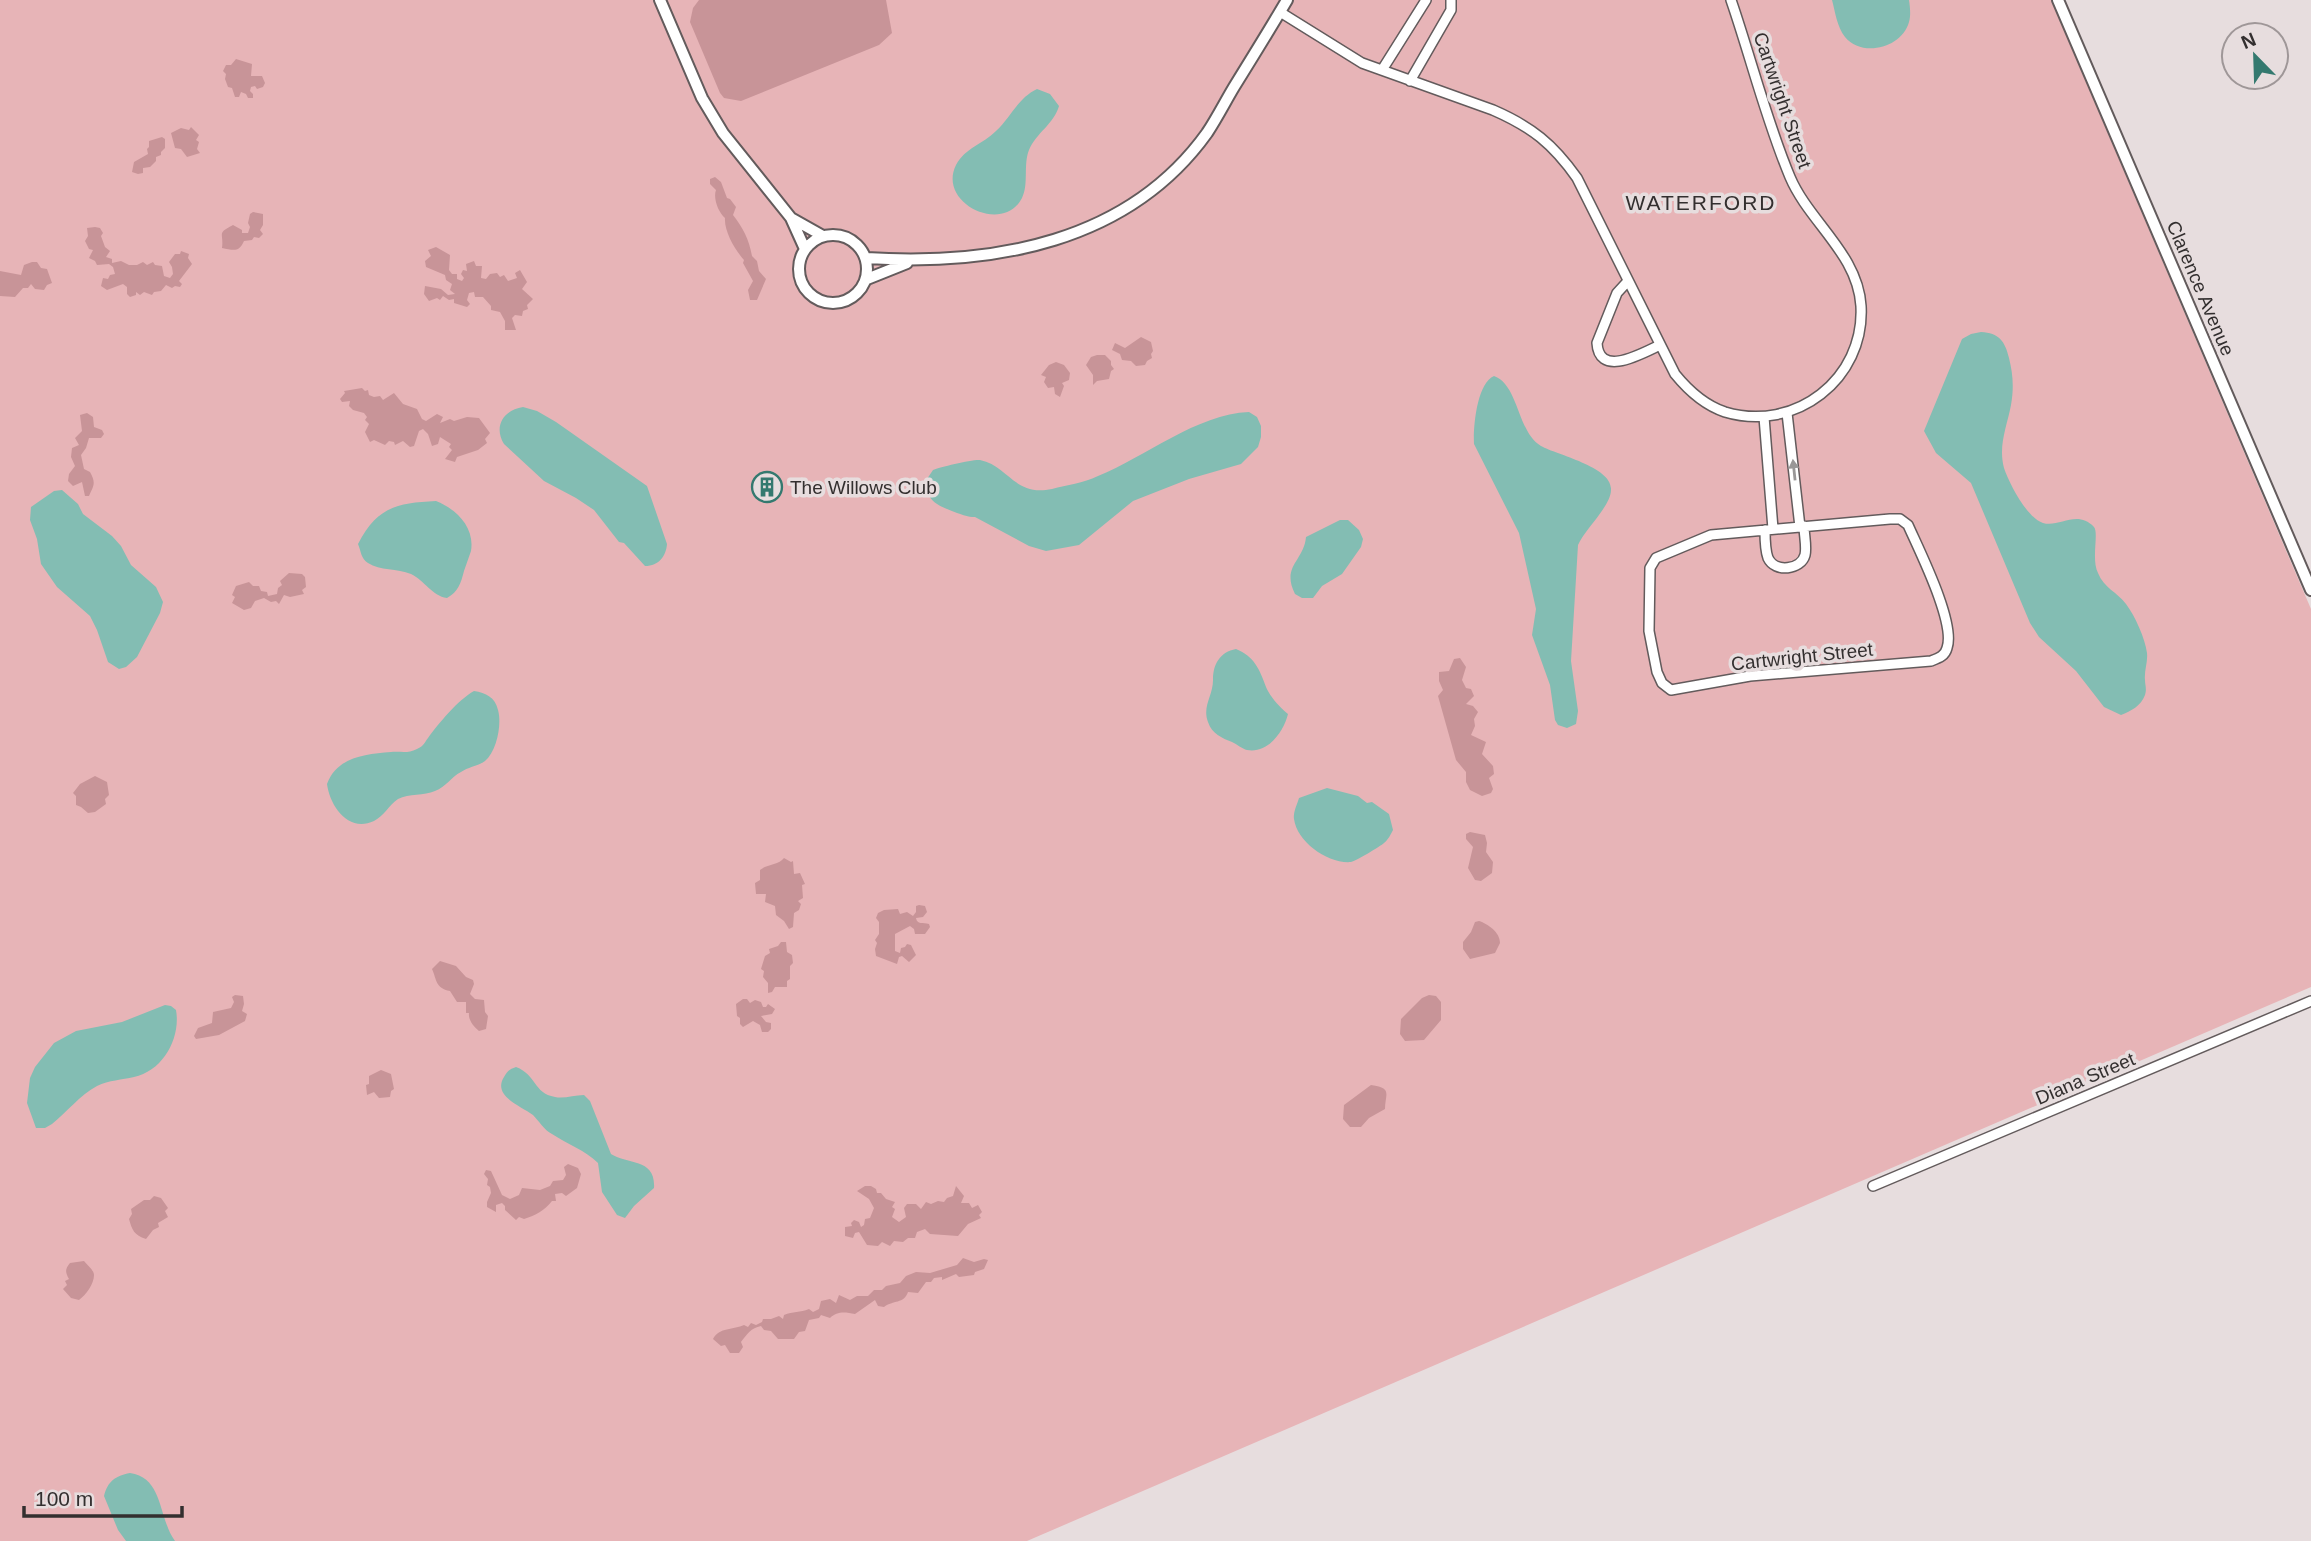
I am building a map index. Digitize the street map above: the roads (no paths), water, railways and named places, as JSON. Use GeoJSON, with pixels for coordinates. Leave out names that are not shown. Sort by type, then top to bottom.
{"type":"FeatureCollection","features":[{"type":"Feature","properties":{"kind":"street"},"geometry":{"type":"LineString","coordinates":[[660,0],[712,116],[748,166],[791,218],[805,249]]}},
{"type":"Feature","properties":{"kind":"street"},"geometry":{"type":"LineString","coordinates":[[866,258],[916,261],[1020,250],[1086,230],[1123,211],[1157,186],[1207,133],[1287,0]]}},
{"type":"Feature","properties":{"kind":"street"},"geometry":{"type":"LineString","coordinates":[[1382,70],[1426,0]]}},
{"type":"Feature","properties":{"kind":"street"},"geometry":{"type":"LineString","coordinates":[[1410,81],[1451,10],[1451,0]]}},
{"type":"Feature","properties":{"kind":"street","name":"Cartwright Street"},"geometry":{"type":"LineString","coordinates":[[1280,12],[1362,63],[1493,110],[1546,140],[1577,178],[1675,374],[1704,402],[1725,412],[1764,416],[1787,413],[1805,405],[1829,386],[1849,362],[1858,342],[1861,304],[1851,268],[1791,178],[1731,0]]}},
{"type":"Feature","properties":{"kind":"street","name":"Clarence Avenue"},"geometry":{"type":"LineString","coordinates":[[2058,0],[2311,590]]}},
{"type":"Feature","properties":{"kind":"street"},"geometry":{"type":"LineString","coordinates":[[791,218],[823,236]]}},
{"type":"Feature","properties":{"kind":"street"},"geometry":{"type":"LineString","coordinates":[[867,279],[866,258],[862,250],[849,238],[832,234],[813,241],[805,249],[799,268],[800,278],[810,294],[828,303],[847,300],[856,295],[867,279],[885,270],[916,261]]}},
{"type":"Feature","properties":{"kind":"street"},"geometry":{"type":"LineString","coordinates":[[1628,281],[1617,293],[1597,343],[1597,351],[1601,358],[1616,362],[1660,345]]}},
{"type":"Feature","properties":{"kind":"street"},"geometry":{"type":"LineString","coordinates":[[1764,416],[1768,559],[1774,566],[1783,569],[1800,563],[1805,556],[1787,413]]}},
{"type":"Feature","properties":{"kind":"street","name":"Cartwright Street"},"geometry":{"type":"LineString","coordinates":[[1890,519],[1900,519],[1908,525],[1940,598],[1949,642],[1942,656],[1931,661],[1750,677],[1671,690],[1662,683],[1657,672],[1649,631],[1652,563],[1656,558],[1711,535],[1802,526],[1890,519]]}},
{"type":"Feature","properties":{"kind":"street","name":"Diana Street"},"geometry":{"type":"LineString","coordinates":[[1874,1186],[2311,1001]]}},
{"type":"Feature","properties":{"kind":"place","name":"The Willows Club"},"geometry":{"type":"Point","coordinates":[767,487]}},
{"type":"Feature","properties":{"kind":"district","name":"WATERFORD"},"geometry":{"type":"Point","coordinates":[1701,203]}}]}
